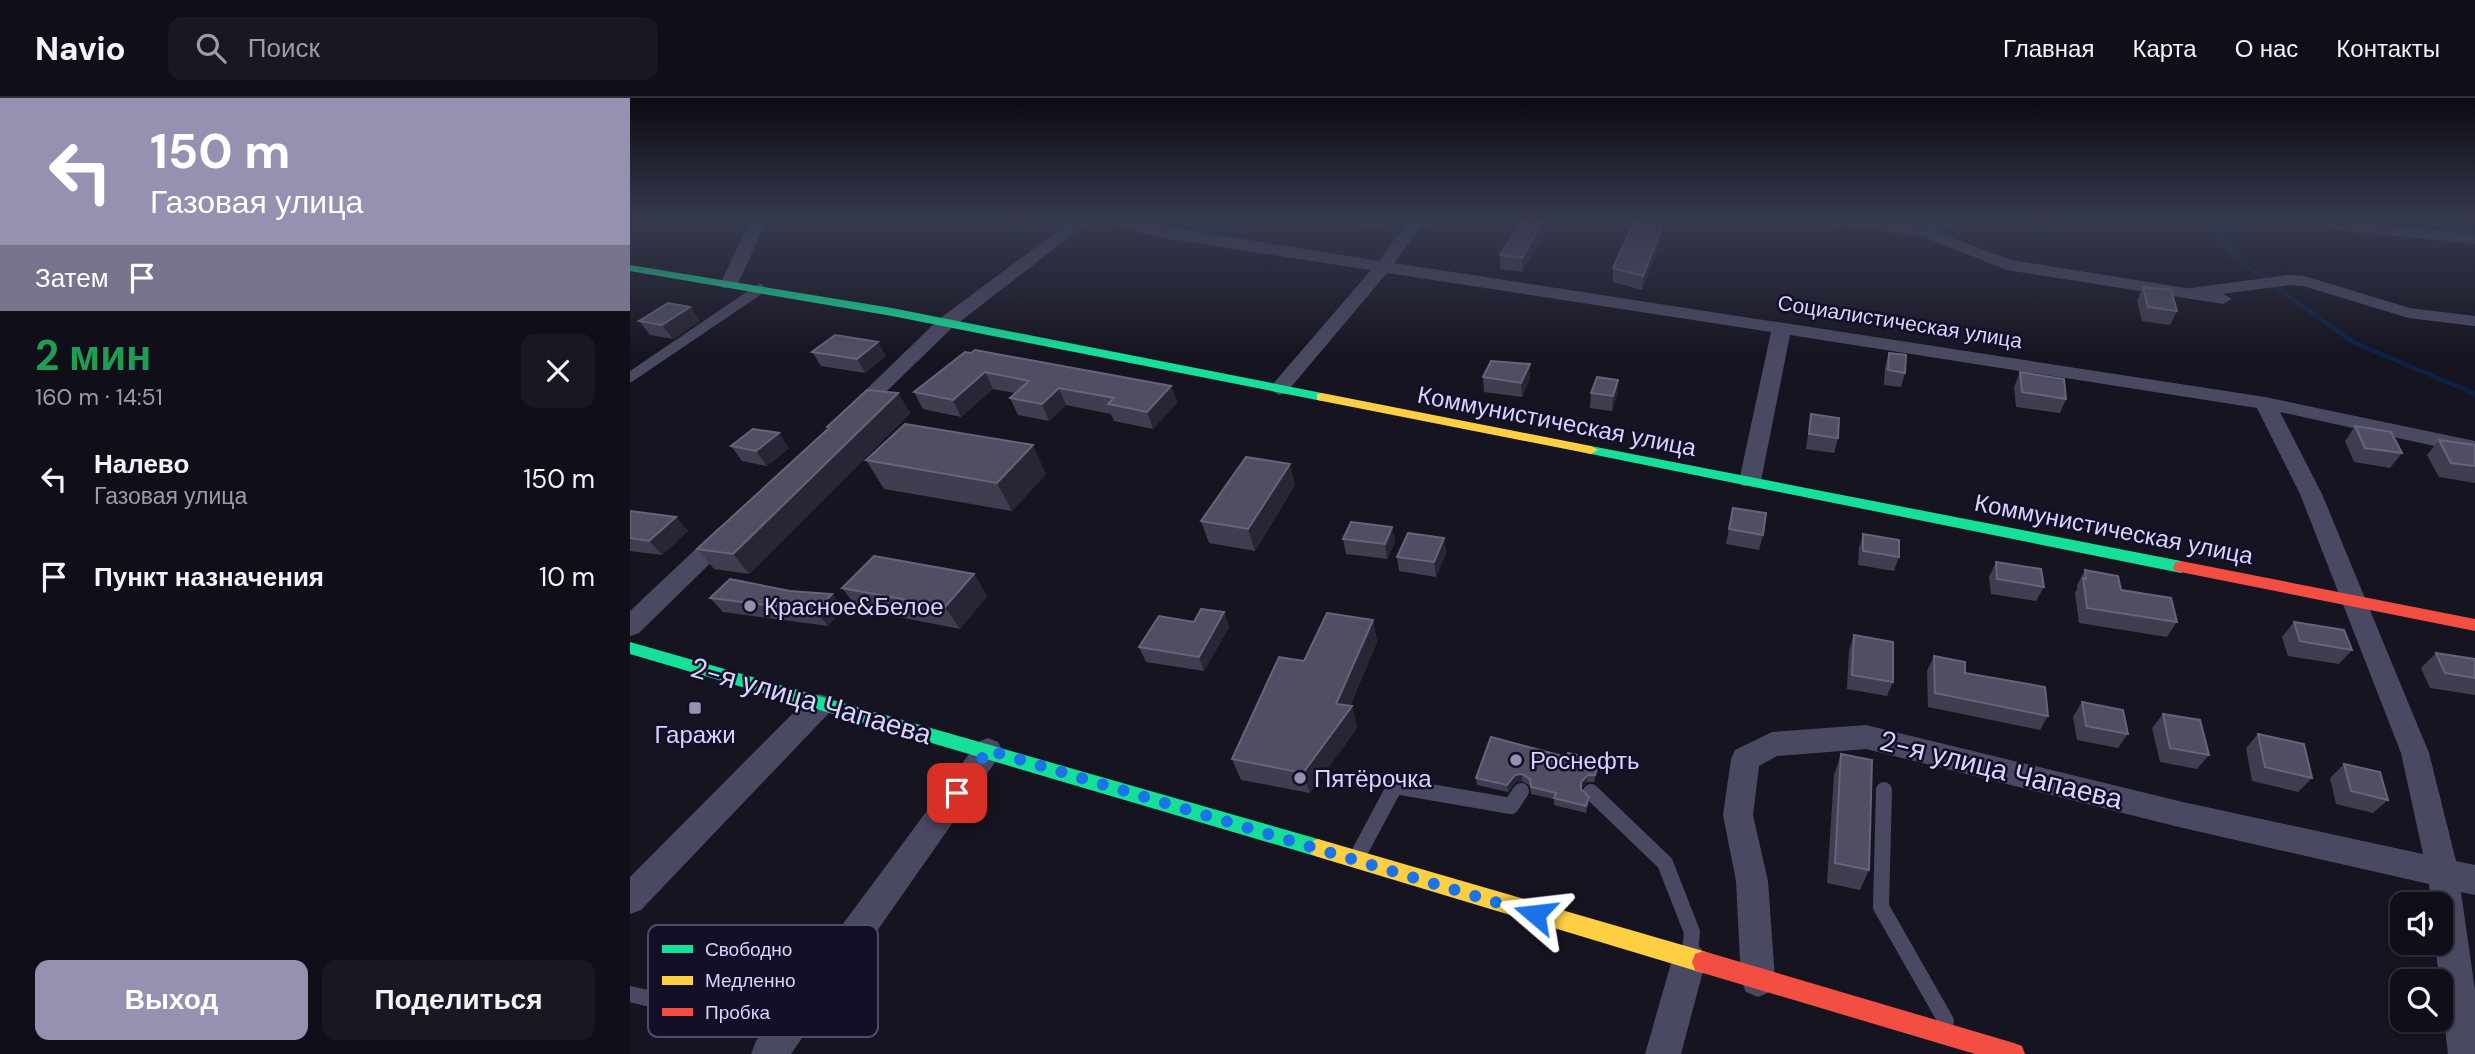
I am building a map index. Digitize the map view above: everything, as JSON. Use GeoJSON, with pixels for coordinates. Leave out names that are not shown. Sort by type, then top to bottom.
{"type":"FeatureCollection","features":[{"type":"Feature","properties":{"kind":"street"},"geometry":{"type":"LineString","coordinates":[[729,284],[737,266]]}},
{"type":"Feature","properties":{"kind":"street"},"geometry":{"type":"LineString","coordinates":[[837,427],[946,323],[1023,266]]}},
{"type":"Feature","properties":{"kind":"street","name":"Социалистическая улица"},"geometry":{"type":"LineString","coordinates":[[1374,266],[2265,403],[2475,448]]}},
{"type":"Feature","properties":{"kind":"street"},"geometry":{"type":"LineString","coordinates":[[2011,266],[2223,299]]}},
{"type":"Feature","properties":{"kind":"street"},"geometry":{"type":"LineString","coordinates":[[1279,389],[1383,267]]}},
{"type":"Feature","properties":{"kind":"street","name":"Коммунистическая улица"},"geometry":{"type":"LineString","coordinates":[[630,268],[946,323],[2356,599],[2475,625]]}},
{"type":"Feature","properties":{"kind":"street"},"geometry":{"type":"LineString","coordinates":[[1749,481],[1782,327]]}},
{"type":"Feature","properties":{"kind":"street"},"geometry":{"type":"LineString","coordinates":[[2265,403],[2311,494],[2356,599],[2415,753],[2443,872],[2466,1054]]}},
{"type":"Feature","properties":{"kind":"street"},"geometry":{"type":"LineString","coordinates":[[630,625],[738,522]]}},
{"type":"Feature","properties":{"kind":"street","name":"2-я улица Чапаева"},"geometry":{"type":"LineString","coordinates":[[630,648],[818,705],[988,750],[1689,960],[2014,1054]]}},
{"type":"Feature","properties":{"kind":"street"},"geometry":{"type":"LineString","coordinates":[[630,899],[818,705]]}},
{"type":"Feature","properties":{"kind":"street","name":"2-я улица Чапаева"},"geometry":{"type":"LineString","coordinates":[[1758,980],[1752,881],[1738,816],[1745,759],[1772,744],[1866,737],[2183,815],[2475,880]]}},
{"type":"Feature","properties":{"kind":"street"},"geometry":{"type":"LineString","coordinates":[[862,925],[988,750]]}},
{"type":"Feature","properties":{"kind":"street"},"geometry":{"type":"LineString","coordinates":[[1663,1054],[1689,960]]}},
{"type":"Feature","properties":{"kind":"lane"},"geometry":{"type":"LineString","coordinates":[[2192,293],[2281,281],[2304,281],[2409,313],[2475,321]]}},
{"type":"Feature","properties":{"kind":"lane"},"geometry":{"type":"LineString","coordinates":[[630,377],[760,289]]}},
{"type":"Feature","properties":{"kind":"lane"},"geometry":{"type":"LineString","coordinates":[[1355,860],[1395,786],[1511,806],[1521,791]]}},
{"type":"Feature","properties":{"kind":"lane"},"geometry":{"type":"LineString","coordinates":[[1884,790],[1881,907],[1955,1037]]}},
{"type":"Feature","properties":{"kind":"lane"},"geometry":{"type":"LineString","coordinates":[[1591,792],[1665,863],[1692,932],[1689,960]]}},
{"type":"Feature","properties":{"kind":"lane"},"geometry":{"type":"LineString","coordinates":[[630,994],[648,1000]]}},
{"type":"Feature","properties":{"kind":"lane"},"geometry":{"type":"LineString","coordinates":[[759,1037],[777,1043]]}},
{"type":"Feature","properties":{"kind":"building"},"geometry":{"type":"Polygon","coordinates":[[[1614,266],[1647,266],[1643,276],[1613,268],[1614,266]]]}},
{"type":"Feature","properties":{"kind":"building"},"geometry":{"type":"Polygon","coordinates":[[[2143,287],[2171,290],[2177,311],[2148,307],[2143,287]]]}},
{"type":"Feature","properties":{"kind":"building"},"geometry":{"type":"Polygon","coordinates":[[[668,303],[690,307],[662,325],[639,321],[668,303]]]}},
{"type":"Feature","properties":{"kind":"building"},"geometry":{"type":"Polygon","coordinates":[[[835,335],[878,342],[857,359],[812,352],[835,335]]]}},
{"type":"Feature","properties":{"kind":"building"},"geometry":{"type":"Polygon","coordinates":[[[975,350],[1171,386],[1147,412],[1108,404],[1114,398],[1059,388],[1042,404],[1010,398],[1029,381],[985,372],[953,400],[914,392],[965,352],[971,353],[975,350]]]}},
{"type":"Feature","properties":{"kind":"building"},"geometry":{"type":"Polygon","coordinates":[[[1889,353],[1906,355],[1905,373],[1888,370],[1889,353]]]}},
{"type":"Feature","properties":{"kind":"building"},"geometry":{"type":"Polygon","coordinates":[[[1491,361],[1530,364],[1521,383],[1483,377],[1491,361]]]}},
{"type":"Feature","properties":{"kind":"building"},"geometry":{"type":"Polygon","coordinates":[[[2020,372],[2064,379],[2066,399],[2022,392],[2020,372]]]}},
{"type":"Feature","properties":{"kind":"building"},"geometry":{"type":"Polygon","coordinates":[[[1597,377],[1618,380],[1613,396],[1591,393],[1597,377]]]}},
{"type":"Feature","properties":{"kind":"building"},"geometry":{"type":"Polygon","coordinates":[[[867,390],[898,393],[733,554],[697,549],[829,428],[827,427],[867,390]]]}},
{"type":"Feature","properties":{"kind":"building"},"geometry":{"type":"Polygon","coordinates":[[[1811,414],[1839,418],[1838,438],[1809,434],[1811,414]]]}},
{"type":"Feature","properties":{"kind":"building"},"geometry":{"type":"Polygon","coordinates":[[[905,424],[1033,445],[997,483],[866,460],[905,424]]]}},
{"type":"Feature","properties":{"kind":"building"},"geometry":{"type":"Polygon","coordinates":[[[2355,426],[2391,432],[2402,453],[2365,448],[2355,426]]]}},
{"type":"Feature","properties":{"kind":"building"},"geometry":{"type":"Polygon","coordinates":[[[753,429],[779,433],[756,451],[731,446],[753,429]]]}},
{"type":"Feature","properties":{"kind":"building"},"geometry":{"type":"Polygon","coordinates":[[[2439,440],[2475,445],[2475,466],[2451,463],[2439,440]]]}},
{"type":"Feature","properties":{"kind":"building"},"geometry":{"type":"Polygon","coordinates":[[[1246,457],[1290,464],[1248,529],[1201,521],[1246,457]]]}},
{"type":"Feature","properties":{"kind":"building"},"geometry":{"type":"Polygon","coordinates":[[[1733,508],[1766,513],[1763,535],[1729,529],[1733,508]]]}},
{"type":"Feature","properties":{"kind":"building"},"geometry":{"type":"Polygon","coordinates":[[[630,511],[676,517],[649,541],[630,538],[630,511]]]}},
{"type":"Feature","properties":{"kind":"building"},"geometry":{"type":"Polygon","coordinates":[[[1351,522],[1392,527],[1385,544],[1343,539],[1351,522]]]}},
{"type":"Feature","properties":{"kind":"building"},"geometry":{"type":"Polygon","coordinates":[[[1408,533],[1444,538],[1434,562],[1397,557],[1408,533]]]}},
{"type":"Feature","properties":{"kind":"building"},"geometry":{"type":"Polygon","coordinates":[[[1863,534],[1899,540],[1899,557],[1863,551],[1863,534]]]}},
{"type":"Feature","properties":{"kind":"building"},"geometry":{"type":"Polygon","coordinates":[[[874,556],[974,574],[945,607],[842,588],[874,556]]]}},
{"type":"Feature","properties":{"kind":"building"},"geometry":{"type":"Polygon","coordinates":[[[1996,562],[2041,569],[2044,587],[1997,579],[1996,562]]]}},
{"type":"Feature","properties":{"kind":"building"},"geometry":{"type":"Polygon","coordinates":[[[2085,570],[2118,576],[2121,590],[2171,598],[2177,622],[2087,608],[2083,578],[2086,579],[2085,570]]]}},
{"type":"Feature","properties":{"kind":"building"},"geometry":{"type":"Polygon","coordinates":[[[730,579],[790,591],[832,594],[816,611],[710,598],[730,579]]]}},
{"type":"Feature","properties":{"kind":"building"},"geometry":{"type":"Polygon","coordinates":[[[1201,609],[1224,612],[1199,657],[1139,647],[1159,616],[1194,622],[1201,609]]]}},
{"type":"Feature","properties":{"kind":"building"},"geometry":{"type":"Polygon","coordinates":[[[1327,613],[1373,620],[1336,704],[1352,706],[1303,773],[1232,759],[1279,657],[1304,661],[1327,613]]]}},
{"type":"Feature","properties":{"kind":"building"},"geometry":{"type":"Polygon","coordinates":[[[2294,622],[2344,630],[2352,650],[2300,641],[2294,622]]]}},
{"type":"Feature","properties":{"kind":"building"},"geometry":{"type":"Polygon","coordinates":[[[1854,635],[1893,642],[1893,682],[1852,675],[1854,635]]]}},
{"type":"Feature","properties":{"kind":"building"},"geometry":{"type":"Polygon","coordinates":[[[2436,653],[2475,659],[2475,678],[2445,673],[2436,653]]]}},
{"type":"Feature","properties":{"kind":"building"},"geometry":{"type":"Polygon","coordinates":[[[1934,656],[1965,662],[1965,673],[2045,687],[2048,716],[1935,693],[1934,656]]]}},
{"type":"Feature","properties":{"kind":"building"},"geometry":{"type":"Polygon","coordinates":[[[2082,702],[2123,710],[2128,734],[2086,726],[2082,702]]]}},
{"type":"Feature","properties":{"kind":"building"},"geometry":{"type":"Polygon","coordinates":[[[2163,714],[2200,720],[2209,755],[2170,748],[2163,714]]]}},
{"type":"Feature","properties":{"kind":"building"},"geometry":{"type":"Polygon","coordinates":[[[2258,734],[2304,744],[2312,778],[2265,767],[2258,734]]]}},
{"type":"Feature","properties":{"kind":"building"},"geometry":{"type":"Polygon","coordinates":[[[1491,737],[1566,757],[1568,753],[1599,760],[1595,775],[1588,775],[1581,782],[1581,789],[1589,797],[1586,806],[1554,798],[1556,793],[1531,787],[1530,779],[1522,774],[1515,775],[1507,785],[1476,778],[1491,737]]]}},
{"type":"Feature","properties":{"kind":"building"},"geometry":{"type":"Polygon","coordinates":[[[1841,754],[1872,760],[1869,870],[1835,863],[1841,754]]]}},
{"type":"Feature","properties":{"kind":"building"},"geometry":{"type":"Polygon","coordinates":[[[2344,764],[2380,772],[2388,800],[2351,791],[2344,764]]]}},
{"type":"Feature","properties":{"kind":"waterway"},"geometry":{"type":"LineString","coordinates":[[2246,266],[2353,342],[2475,394]]}},
{"type":"Feature","properties":{"kind":"traffic: fast"},"geometry":{"type":"LineString","coordinates":[[630,268],[892,312],[1322,397]]}},
{"type":"Feature","properties":{"kind":"traffic: fast"},"geometry":{"type":"LineString","coordinates":[[1591,450],[2181,567]]}},
{"type":"Feature","properties":{"kind":"traffic: fast"},"geometry":{"type":"LineString","coordinates":[[630,648],[1318,848]]}},
{"type":"Feature","properties":{"kind":"traffic: slow"},"geometry":{"type":"LineString","coordinates":[[1322,397],[1591,450]]}},
{"type":"Feature","properties":{"kind":"traffic: slow"},"geometry":{"type":"LineString","coordinates":[[1318,848],[1703,962]]}},
{"type":"Feature","properties":{"kind":"traffic: jam"},"geometry":{"type":"LineString","coordinates":[[2181,567],[2475,625]]}},
{"type":"Feature","properties":{"kind":"traffic: jam"},"geometry":{"type":"LineString","coordinates":[[1703,962],[2014,1054]]}},
{"type":"Feature","properties":{"kind":"place","name":"Красное&Белое"},"geometry":{"type":"Point","coordinates":[750,606]}},
{"type":"Feature","properties":{"kind":"place","name":"Гаражи"},"geometry":{"type":"Point","coordinates":[695,708]}},
{"type":"Feature","properties":{"kind":"place","name":"Роснефть"},"geometry":{"type":"Point","coordinates":[1516,760]}},
{"type":"Feature","properties":{"kind":"place","name":"Пятёрочка"},"geometry":{"type":"Point","coordinates":[1300,778]}},
{"type":"Feature","properties":{"kind":"route"},"geometry":{"type":"LineString","coordinates":[[957,793],[988,750],[1535,914]]}}]}
